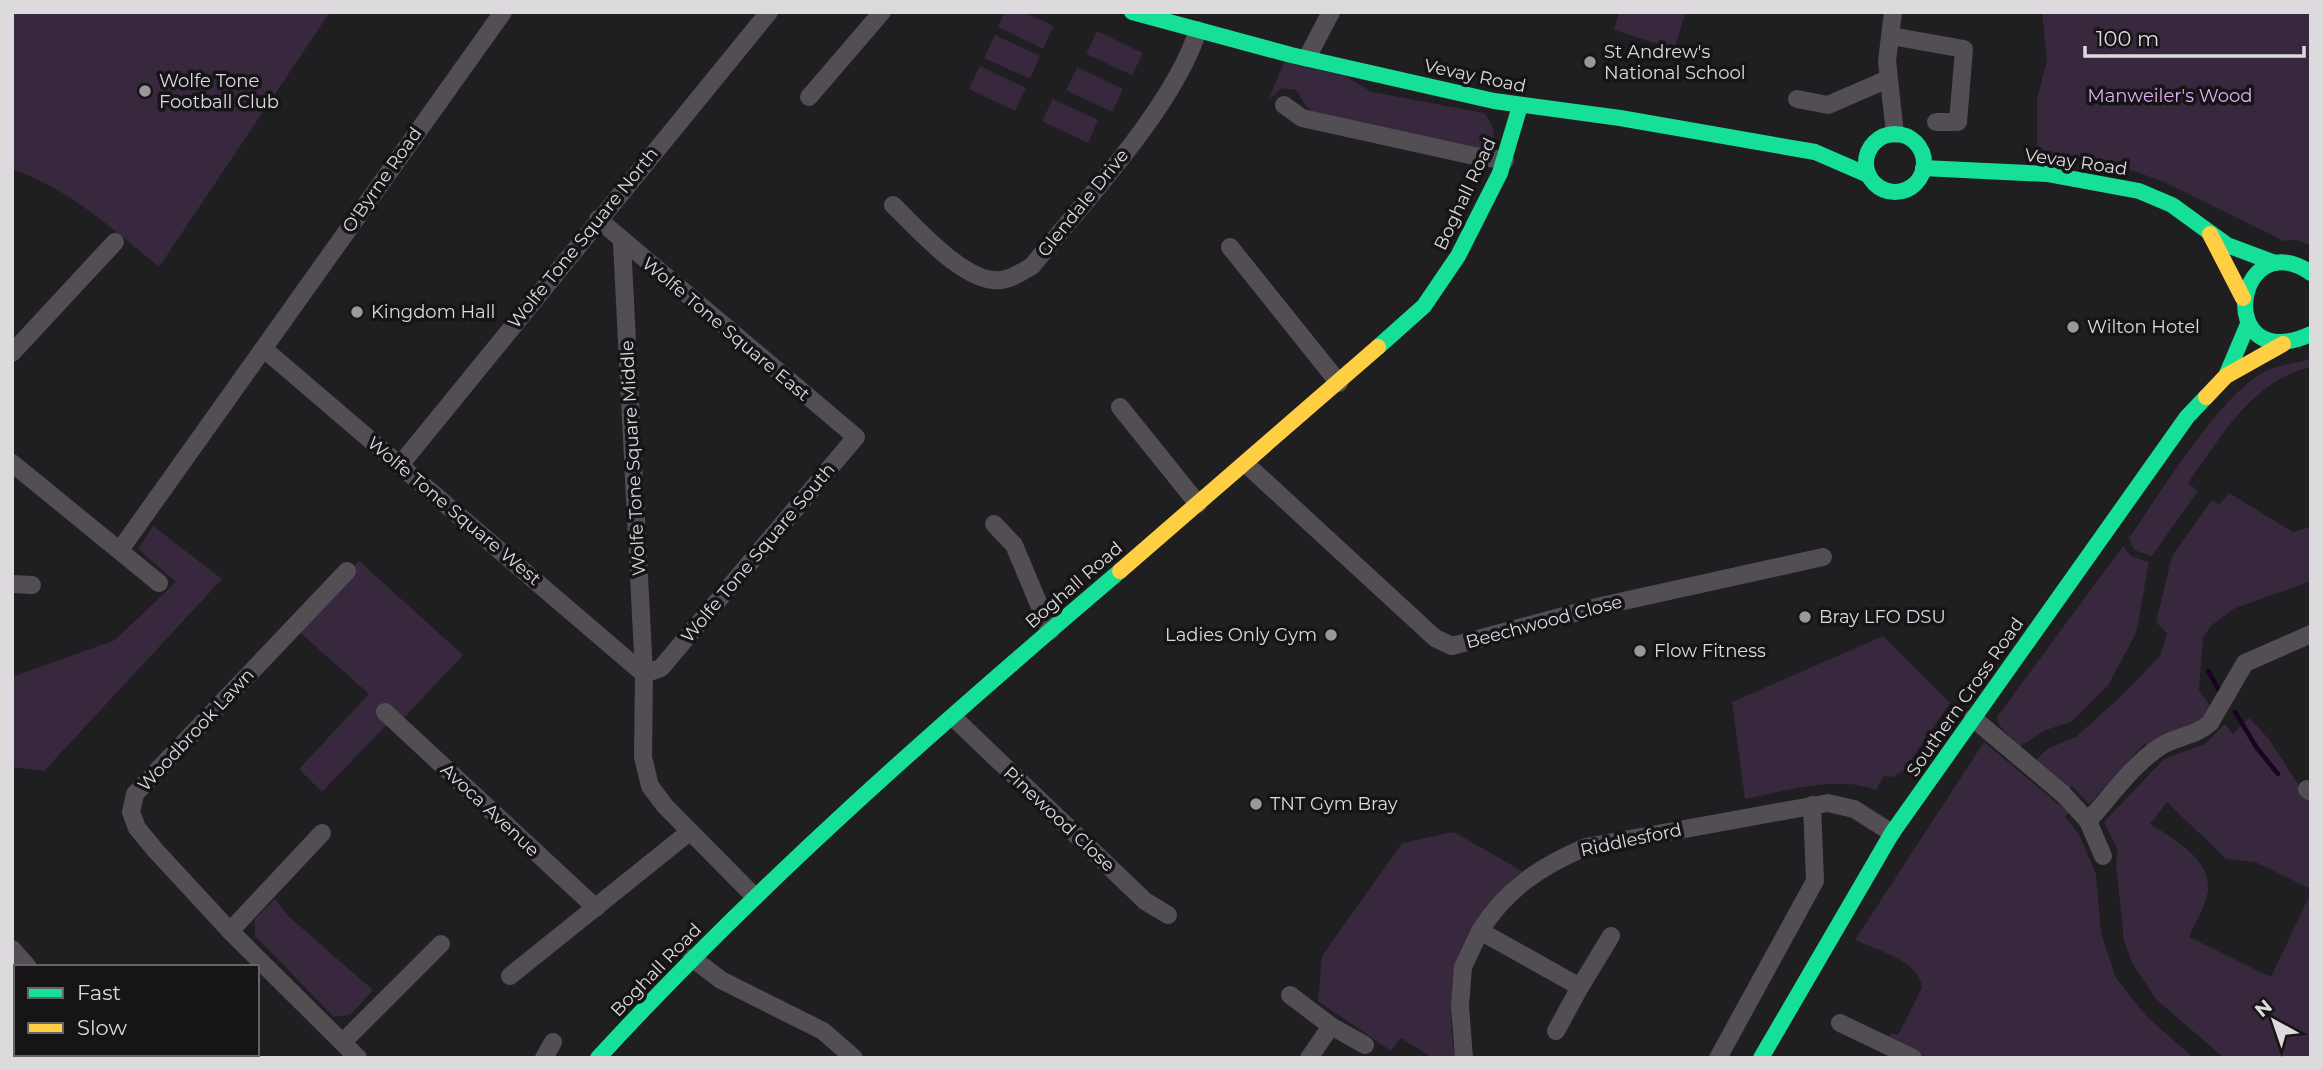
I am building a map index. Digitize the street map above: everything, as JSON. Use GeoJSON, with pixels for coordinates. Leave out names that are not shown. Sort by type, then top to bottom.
{"type":"FeatureCollection","features":[{"type":"Feature","properties":{"kind":"main road","name":"Vevay Road"},"geometry":{"type":"LineString","coordinates":[[1132,12],[1307,58],[1520,106],[1620,118],[1815,152],[1868,175],[1882,188],[1899,191],[1912,186],[1923,168],[1971,168],[2103,183],[2150,196],[2182,209],[2210,234],[2246,255],[2276,264],[2301,266],[2311,273]]}},
{"type":"Feature","properties":{"kind":"main road","name":"Boghall Road"},"geometry":{"type":"LineString","coordinates":[[598,1058],[692,958],[755,897],[1050,631],[1389,339],[1436,291],[1458,256],[1505,160],[1520,106]]}},
{"type":"Feature","properties":{"kind":"main road","name":"Vevay Road"},"geometry":{"type":"LineString","coordinates":[[1815,152],[1870,148],[1878,139],[1895,134]]}},
{"type":"Feature","properties":{"kind":"main road"},"geometry":{"type":"LineString","coordinates":[[1895,134],[1904,135],[1918,145],[1923,168]]}},
{"type":"Feature","properties":{"kind":"main road"},"geometry":{"type":"LineString","coordinates":[[1868,175],[1866,164],[1870,148]]}},
{"type":"Feature","properties":{"kind":"main road","name":"Vevay Road"},"geometry":{"type":"LineString","coordinates":[[2210,234],[2243,299],[2248,324]]}},
{"type":"Feature","properties":{"kind":"main road"},"geometry":{"type":"LineString","coordinates":[[2243,299],[2253,277],[2276,264]]}},
{"type":"Feature","properties":{"kind":"main road"},"geometry":{"type":"LineString","coordinates":[[2248,324],[2260,337],[2283,344]]}},
{"type":"Feature","properties":{"kind":"main road","name":"Southern Cross Road"},"geometry":{"type":"LineString","coordinates":[[2227,376],[2248,324]]}},
{"type":"Feature","properties":{"kind":"main road","name":"Southern Cross Road"},"geometry":{"type":"LineString","coordinates":[[1761,1058],[1892,833],[2187,418],[2227,376],[2283,344],[2303,340],[2311,334]]}},
{"type":"Feature","properties":{"kind":"street","name":"O'Byrne Road"},"geometry":{"type":"LineString","coordinates":[[120,550],[503,12]]}},
{"type":"Feature","properties":{"kind":"street","name":"Wolfe Tone Square North"},"geometry":{"type":"LineString","coordinates":[[400,466],[598,219],[769,12]]}},
{"type":"Feature","properties":{"kind":"street"},"geometry":{"type":"LineString","coordinates":[[809,97],[882,12]]}},
{"type":"Feature","properties":{"kind":"street"},"geometry":{"type":"LineString","coordinates":[[1307,58],[1331,12]]}},
{"type":"Feature","properties":{"kind":"street"},"geometry":{"type":"LineString","coordinates":[[1893,12],[1888,79],[1895,134]]}},
{"type":"Feature","properties":{"kind":"street","name":"Glendale Drive"},"geometry":{"type":"LineString","coordinates":[[893,205],[940,249],[986,280],[1005,280],[1031,266],[1153,112],[1198,30]]}},
{"type":"Feature","properties":{"kind":"street"},"geometry":{"type":"LineString","coordinates":[[1891,36],[1964,49],[1958,122],[1936,122]]}},
{"type":"Feature","properties":{"kind":"street"},"geometry":{"type":"LineString","coordinates":[[1797,99],[1828,105],[1888,79]]}},
{"type":"Feature","properties":{"kind":"street"},"geometry":{"type":"LineString","coordinates":[[1284,105],[1301,117],[1474,156],[1505,160]]}},
{"type":"Feature","properties":{"kind":"street","name":"Wolfe Tone Square East"},"geometry":{"type":"LineString","coordinates":[[598,219],[622,243],[856,437]]}},
{"type":"Feature","properties":{"kind":"street"},"geometry":{"type":"LineString","coordinates":[[12,353],[115,242]]}},
{"type":"Feature","properties":{"kind":"street","name":"Wolfe Tone Square Middle"},"geometry":{"type":"LineString","coordinates":[[622,243],[652,671]]}},
{"type":"Feature","properties":{"kind":"street"},"geometry":{"type":"LineString","coordinates":[[1230,247],[1339,383]]}},
{"type":"Feature","properties":{"kind":"street","name":"Wolfe Tone Square West"},"geometry":{"type":"LineString","coordinates":[[264,349],[400,466],[652,671]]}},
{"type":"Feature","properties":{"kind":"street"},"geometry":{"type":"LineString","coordinates":[[1120,407],[1198,504]]}},
{"type":"Feature","properties":{"kind":"street","name":"Wolfe Tone Square South"},"geometry":{"type":"LineString","coordinates":[[652,671],[856,437]]}},
{"type":"Feature","properties":{"kind":"street"},"geometry":{"type":"LineString","coordinates":[[12,463],[159,583]]}},
{"type":"Feature","properties":{"kind":"street","name":"Beechwood Close"},"geometry":{"type":"LineString","coordinates":[[1246,464],[1435,638],[1452,646],[1601,606],[1823,556]]}},
{"type":"Feature","properties":{"kind":"street"},"geometry":{"type":"LineString","coordinates":[[994,524],[1014,545],[1050,631]]}},
{"type":"Feature","properties":{"kind":"street","name":"Woodbrook Lawn"},"geometry":{"type":"LineString","coordinates":[[347,571],[135,794],[131,812],[137,828],[230,931],[358,1058]]}},
{"type":"Feature","properties":{"kind":"street"},"geometry":{"type":"LineString","coordinates":[[12,584],[32,586]]}},
{"type":"Feature","properties":{"kind":"street"},"geometry":{"type":"LineString","coordinates":[[2088,821],[2151,754],[2173,740],[2203,729],[2219,709],[2245,663],[2311,634]]}},
{"type":"Feature","properties":{"kind":"street"},"geometry":{"type":"LineString","coordinates":[[652,671],[642,737],[650,786],[688,833],[755,897]]}},
{"type":"Feature","properties":{"kind":"street","name":"Avoca Avenue"},"geometry":{"type":"LineString","coordinates":[[385,712],[596,908]]}},
{"type":"Feature","properties":{"kind":"street","name":"Pinewood Close"},"geometry":{"type":"LineString","coordinates":[[954,718],[1145,901],[1168,915]]}},
{"type":"Feature","properties":{"kind":"street"},"geometry":{"type":"LineString","coordinates":[[1973,718],[2063,794],[2088,821],[2103,856]]}},
{"type":"Feature","properties":{"kind":"street","name":"Riddlesford"},"geometry":{"type":"LineString","coordinates":[[1464,1058],[1460,1006],[1463,968],[1480,931],[1496,906],[1517,885],[1552,861],[1586,847],[1828,803],[1854,809],[1892,833]]}},
{"type":"Feature","properties":{"kind":"street"},"geometry":{"type":"LineString","coordinates":[[1718,1058],[1815,881],[1812,805]]}},
{"type":"Feature","properties":{"kind":"street"},"geometry":{"type":"LineString","coordinates":[[230,931],[322,833]]}},
{"type":"Feature","properties":{"kind":"street"},"geometry":{"type":"LineString","coordinates":[[510,976],[688,833]]}},
{"type":"Feature","properties":{"kind":"street"},"geometry":{"type":"LineString","coordinates":[[1480,931],[1580,987]]}},
{"type":"Feature","properties":{"kind":"street"},"geometry":{"type":"LineString","coordinates":[[1556,1031],[1611,936]]}},
{"type":"Feature","properties":{"kind":"street"},"geometry":{"type":"LineString","coordinates":[[343,1042],[441,944]]}},
{"type":"Feature","properties":{"kind":"street"},"geometry":{"type":"LineString","coordinates":[[12,948],[26,965]]}},
{"type":"Feature","properties":{"kind":"street"},"geometry":{"type":"LineString","coordinates":[[692,958],[715,976],[823,1031],[854,1058]]}},
{"type":"Feature","properties":{"kind":"street"},"geometry":{"type":"LineString","coordinates":[[1290,995],[1331,1026],[1365,1045]]}},
{"type":"Feature","properties":{"kind":"street"},"geometry":{"type":"LineString","coordinates":[[1840,1023],[1913,1058]]}},
{"type":"Feature","properties":{"kind":"street"},"geometry":{"type":"LineString","coordinates":[[1309,1058],[1331,1026]]}},
{"type":"Feature","properties":{"kind":"green space","name":"Wolfe Tone Football Club"},"geometry":{"type":"Polygon","coordinates":[[[12,12],[330,12],[159,267],[107,225],[53,187],[12,169],[12,12]]]}},
{"type":"Feature","properties":{"kind":"green space"},"geometry":{"type":"Polygon","coordinates":[[[1005,12],[1024,12],[1054,26],[1043,49],[998,27],[1005,12]]]}},
{"type":"Feature","properties":{"kind":"green space"},"geometry":{"type":"Polygon","coordinates":[[[1619,12],[1685,14],[1674,49],[1614,30],[1619,12]]]}},
{"type":"Feature","properties":{"kind":"green space","name":"Manweiler's Wood"},"geometry":{"type":"Polygon","coordinates":[[[2042,12],[2311,12],[2311,246],[2297,240],[2284,241],[2164,182],[2125,168],[2037,154],[2037,99],[2047,60],[2042,12]]]}},
{"type":"Feature","properties":{"kind":"green space"},"geometry":{"type":"Polygon","coordinates":[[[1097,31],[1143,53],[1132,75],[1086,54],[1097,31]]]}},
{"type":"Feature","properties":{"kind":"green space"},"geometry":{"type":"Polygon","coordinates":[[[995,35],[1040,56],[1030,79],[984,58],[995,35]]]}},
{"type":"Feature","properties":{"kind":"green space"},"geometry":{"type":"Polygon","coordinates":[[[1284,62],[1345,76],[1372,92],[1484,113],[1492,124],[1494,137],[1487,147],[1474,148],[1315,113],[1306,106],[1296,90],[1282,88],[1269,99],[1284,62]]]}},
{"type":"Feature","properties":{"kind":"green space"},"geometry":{"type":"Polygon","coordinates":[[[980,66],[1026,88],[1015,111],[969,89],[980,66]]]}},
{"type":"Feature","properties":{"kind":"green space"},"geometry":{"type":"Polygon","coordinates":[[[1077,67],[1123,89],[1112,112],[1066,90],[1077,67]]]}},
{"type":"Feature","properties":{"kind":"green space"},"geometry":{"type":"Polygon","coordinates":[[[1053,99],[1098,120],[1088,143],[1042,121],[1053,99]]]}},
{"type":"Feature","properties":{"kind":"green space"},"geometry":{"type":"Polygon","coordinates":[[[2311,359],[2311,367],[2290,374],[2271,385],[2239,413],[2188,483],[2198,491],[2152,556],[2134,550],[2129,538],[2191,448],[2229,402],[2264,372],[2311,359]]]}},
{"type":"Feature","properties":{"kind":"green space"},"geometry":{"type":"Polygon","coordinates":[[[2229,493],[2293,532],[2311,527],[2311,581],[2233,609],[2211,626],[2203,638],[2199,690],[2212,709],[2206,717],[2146,748],[2145,743],[2089,804],[2072,786],[2068,790],[2036,760],[2047,749],[2076,737],[2160,656],[2167,633],[2156,622],[2172,556],[2212,500],[2219,505],[2229,493]]]}},
{"type":"Feature","properties":{"kind":"green space"},"geometry":{"type":"Polygon","coordinates":[[[153,526],[222,579],[44,771],[12,767],[12,677],[115,640],[176,582],[138,549],[153,526]]]}},
{"type":"Feature","properties":{"kind":"green space"},"geometry":{"type":"Polygon","coordinates":[[[2123,546],[2131,556],[2149,562],[2136,633],[2109,684],[2071,722],[2046,730],[2019,747],[1999,725],[1997,717],[2123,546]]]}},
{"type":"Feature","properties":{"kind":"green space"},"geometry":{"type":"Polygon","coordinates":[[[359,561],[463,655],[398,724],[392,719],[322,792],[299,769],[369,694],[295,628],[359,561]]]}},
{"type":"Feature","properties":{"kind":"green space"},"geometry":{"type":"Polygon","coordinates":[[[1883,636],[1950,703],[1904,770],[1893,777],[1884,776],[1876,790],[1845,784],[1828,784],[1745,799],[1732,702],[1883,636]]]}},
{"type":"Feature","properties":{"kind":"green space"},"geometry":{"type":"Polygon","coordinates":[[[2249,718],[2268,738],[2311,804],[2311,889],[2255,862],[2226,859],[2167,802],[2150,824],[2189,851],[2197,859],[2207,880],[2205,903],[2189,937],[2271,977],[2311,892],[2311,1058],[2224,1058],[2156,999],[2132,963],[2124,941],[2116,864],[2118,851],[2104,822],[2164,759],[2205,744],[2225,724],[2233,734],[2249,718]]]}},
{"type":"Feature","properties":{"kind":"green space"},"geometry":{"type":"Polygon","coordinates":[[[1984,742],[2069,813],[2065,817],[2079,834],[2096,874],[2101,933],[2116,978],[2147,1017],[2194,1058],[1929,1058],[1889,1039],[1891,1033],[1898,1035],[1922,988],[1919,978],[1906,963],[1855,940],[1984,742]]]}},
{"type":"Feature","properties":{"kind":"green space"},"geometry":{"type":"Polygon","coordinates":[[[1454,832],[1522,871],[1485,910],[1462,955],[1452,1004],[1455,1058],[1433,1058],[1401,1038],[1391,1051],[1318,1001],[1322,956],[1402,843],[1454,832]]]}},
{"type":"Feature","properties":{"kind":"green space"},"geometry":{"type":"Polygon","coordinates":[[[275,899],[289,917],[373,990],[350,1015],[334,1017],[255,936],[255,919],[275,899]]]}},
{"type":"Feature","properties":{"kind":"waterway"},"geometry":{"type":"LineString","coordinates":[[2208,671],[2219,690]]}},
{"type":"Feature","properties":{"kind":"waterway"},"geometry":{"type":"LineString","coordinates":[[2235,712],[2257,748],[2278,774]]}},
{"type":"Feature","properties":{"kind":"traffic: fast"},"geometry":{"type":"LineString","coordinates":[[1132,12],[1291,55],[1494,101],[1620,118],[1815,152],[1868,175]]}},
{"type":"Feature","properties":{"kind":"traffic: fast"},"geometry":{"type":"LineString","coordinates":[[1378,347],[1424,306],[1458,256],[1500,173],[1520,106]]}},
{"type":"Feature","properties":{"kind":"traffic: fast"},"geometry":{"type":"LineString","coordinates":[[1895,134],[1906,136],[1919,147],[1924,163],[1922,174],[1911,187],[1895,192],[1884,190],[1871,179],[1866,163],[1868,152],[1879,139],[1895,134]]}},
{"type":"Feature","properties":{"kind":"traffic: fast"},"geometry":{"type":"LineString","coordinates":[[1923,168],[2047,174],[2139,191],[2172,205],[2227,245],[2275,263]]}},
{"type":"Feature","properties":{"kind":"traffic: fast"},"geometry":{"type":"LineString","coordinates":[[2311,273],[2285,262],[2265,267],[2251,281],[2245,300],[2248,320],[2259,336],[2280,342],[2311,334]]}},
{"type":"Feature","properties":{"kind":"traffic: fast"},"geometry":{"type":"LineString","coordinates":[[2226,376],[2248,324]]}},
{"type":"Feature","properties":{"kind":"traffic: fast"},"geometry":{"type":"LineString","coordinates":[[1761,1058],[1892,833],[2187,417],[2206,397]]}},
{"type":"Feature","properties":{"kind":"traffic: fast"},"geometry":{"type":"LineString","coordinates":[[598,1058],[659,993],[786,868],[985,687],[1120,571]]}},
{"type":"Feature","properties":{"kind":"traffic: slow"},"geometry":{"type":"LineString","coordinates":[[2210,234],[2243,298]]}},
{"type":"Feature","properties":{"kind":"traffic: slow"},"geometry":{"type":"LineString","coordinates":[[2206,397],[2226,376],[2283,344]]}},
{"type":"Feature","properties":{"kind":"traffic: slow"},"geometry":{"type":"LineString","coordinates":[[1120,571],[1378,347]]}},
{"type":"Feature","properties":{"kind":"place","name":"St Andrew's National School"},"geometry":{"type":"Point","coordinates":[1590,62]}},
{"type":"Feature","properties":{"kind":"place","name":"Wolfe Tone Football Club"},"geometry":{"type":"Point","coordinates":[145,91]}},
{"type":"Feature","properties":{"kind":"place","name":"Kingdom Hall"},"geometry":{"type":"Point","coordinates":[357,312]}},
{"type":"Feature","properties":{"kind":"place","name":"Wilton Hotel"},"geometry":{"type":"Point","coordinates":[2073,327]}},
{"type":"Feature","properties":{"kind":"place","name":"Bray LFO DSU"},"geometry":{"type":"Point","coordinates":[1805,617]}},
{"type":"Feature","properties":{"kind":"place","name":"Ladies Only Gym"},"geometry":{"type":"Point","coordinates":[1331,635]}},
{"type":"Feature","properties":{"kind":"place","name":"Flow Fitness"},"geometry":{"type":"Point","coordinates":[1640,651]}},
{"type":"Feature","properties":{"kind":"place","name":"TNT Gym Bray"},"geometry":{"type":"Point","coordinates":[1256,804]}}]}
